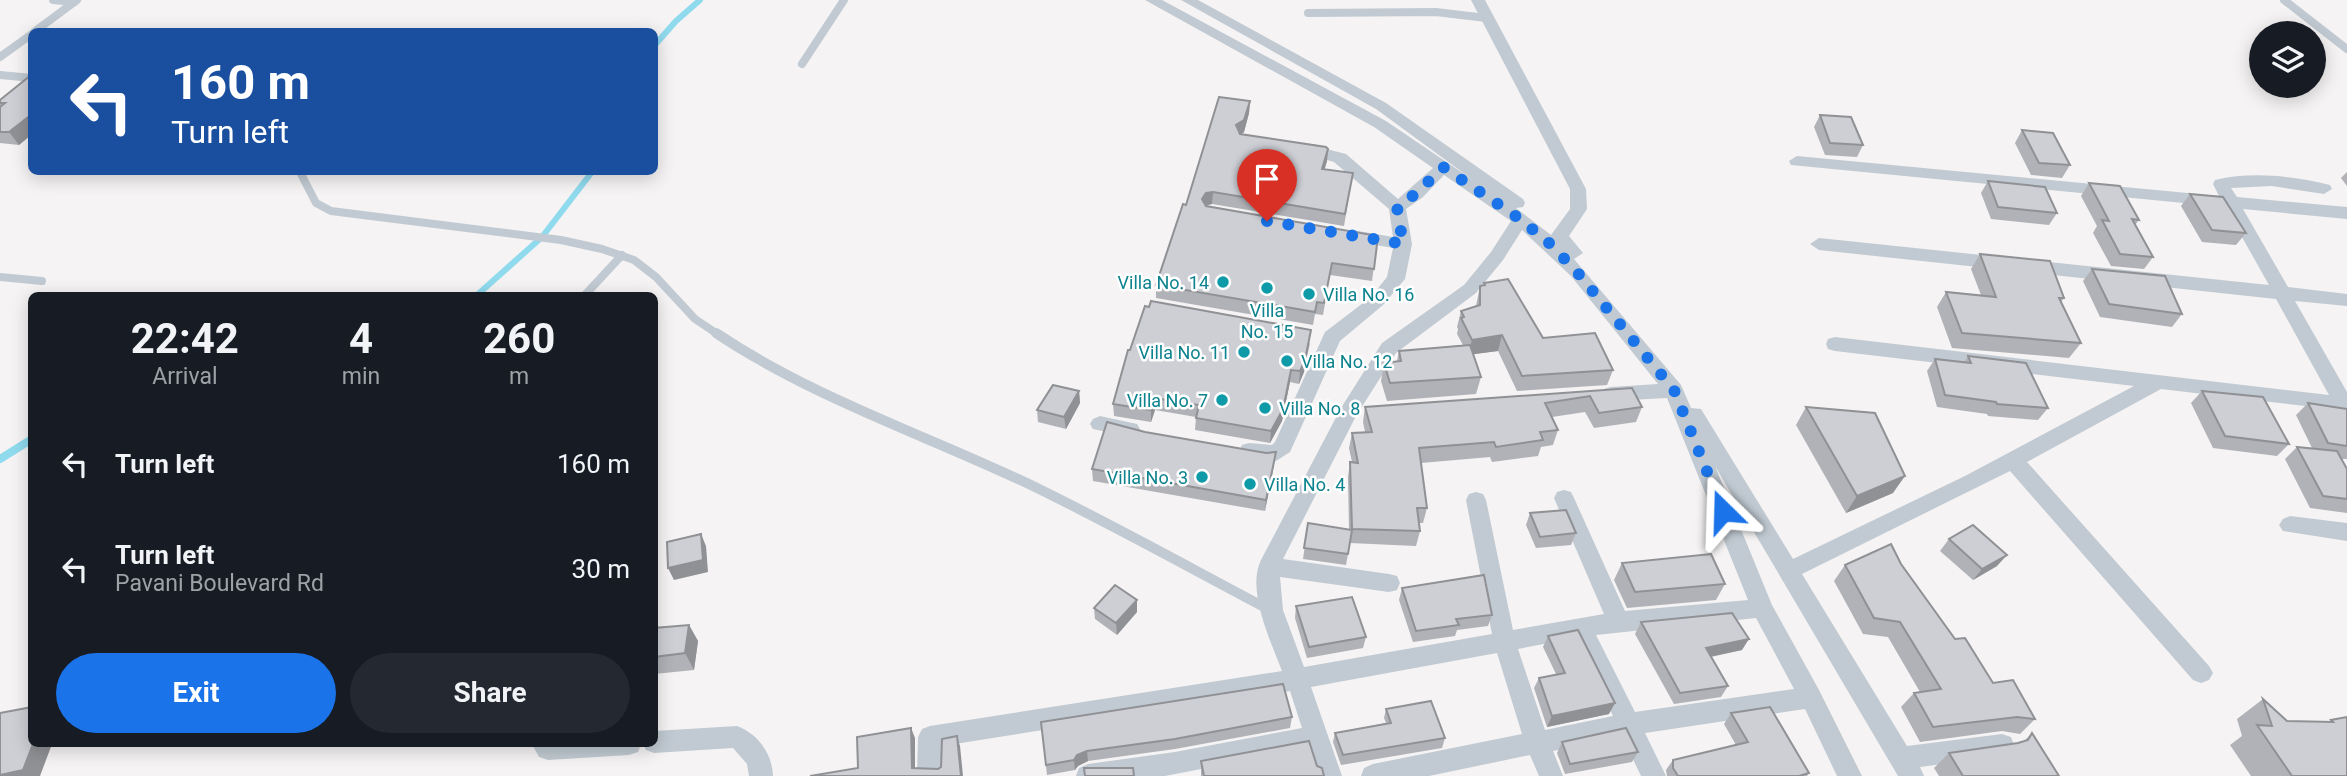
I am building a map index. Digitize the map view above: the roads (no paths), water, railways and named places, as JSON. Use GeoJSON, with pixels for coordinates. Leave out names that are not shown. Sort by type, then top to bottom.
{"type":"FeatureCollection","features":[{"type":"Feature","properties":{"kind":"street"},"geometry":{"type":"LineString","coordinates":[[1152,0],[1380,124],[1520,219],[1549,243],[1577,272],[1674,390],[1762,608],[1811,697],[1850,776]]}},
{"type":"Feature","properties":{"kind":"street"},"geometry":{"type":"LineString","coordinates":[[1188,0],[1381,106],[1487,180],[1559,236],[1635,321],[1690,407],[1907,767],[2002,745]]}},
{"type":"Feature","properties":{"kind":"street"},"geometry":{"type":"LineString","coordinates":[[1482,9],[1578,189],[1580,207],[1574,221],[1559,236]]}},
{"type":"Feature","properties":{"kind":"street"},"geometry":{"type":"LineString","coordinates":[[1237,449],[1265,454],[1276,453],[1283,447],[1325,336],[1389,290],[1396,279],[1403,244],[1397,207],[1340,158],[1318,150],[1282,144]]}},
{"type":"Feature","properties":{"kind":"street"},"geometry":{"type":"LineString","coordinates":[[1797,160],[2347,214]]}},
{"type":"Feature","properties":{"kind":"street"},"geometry":{"type":"LineString","coordinates":[[1397,207],[1417,193],[1443,167]]}},
{"type":"Feature","properties":{"kind":"street"},"geometry":{"type":"LineString","coordinates":[[2324,190],[2284,181],[2242,179],[2221,184],[2346,406]]}},
{"type":"Feature","properties":{"kind":"street"},"geometry":{"type":"LineString","coordinates":[[1330,776],[1297,679],[1270,611],[1267,587],[1269,566],[1348,413],[1389,348],[1470,289],[1497,256],[1520,219]]}},
{"type":"Feature","properties":{"kind":"street"},"geometry":{"type":"LineString","coordinates":[[1335,233],[1403,244]]}},
{"type":"Feature","properties":{"kind":"street"},"geometry":{"type":"LineString","coordinates":[[1818,244],[2347,300]]}},
{"type":"Feature","properties":{"kind":"street"},"geometry":{"type":"LineString","coordinates":[[1835,344],[2346,406]]}},
{"type":"Feature","properties":{"kind":"street"},"geometry":{"type":"LineString","coordinates":[[1788,572],[1972,482],[2155,383]]}},
{"type":"Feature","properties":{"kind":"street"},"geometry":{"type":"LineString","coordinates":[[1593,396],[1674,390]]}},
{"type":"Feature","properties":{"kind":"street"},"geometry":{"type":"LineString","coordinates":[[1348,413],[1375,411]]}},
{"type":"Feature","properties":{"kind":"street"},"geometry":{"type":"LineString","coordinates":[[1100,424],[1155,434]]}},
{"type":"Feature","properties":{"kind":"street"},"geometry":{"type":"LineString","coordinates":[[2012,459],[2201,673]]}},
{"type":"Feature","properties":{"kind":"street"},"geometry":{"type":"LineString","coordinates":[[1564,498],[1618,621]]}},
{"type":"Feature","properties":{"kind":"street"},"geometry":{"type":"LineString","coordinates":[[1476,500],[1485,555],[1505,641],[1537,743],[1551,776]]}},
{"type":"Feature","properties":{"kind":"street"},"geometry":{"type":"LineString","coordinates":[[2290,525],[2347,532]]}},
{"type":"Feature","properties":{"kind":"street"},"geometry":{"type":"LineString","coordinates":[[1269,566],[1389,583]]}},
{"type":"Feature","properties":{"kind":"street"},"geometry":{"type":"LineString","coordinates":[[929,776],[930,737],[1297,679],[1618,621],[1762,608]]}},
{"type":"Feature","properties":{"kind":"street"},"geometry":{"type":"LineString","coordinates":[[1581,628],[1654,776]]}},
{"type":"Feature","properties":{"kind":"street"},"geometry":{"type":"LineString","coordinates":[[1373,776],[1629,724],[1811,697]]}},
{"type":"Feature","properties":{"kind":"street"},"geometry":{"type":"LineString","coordinates":[[1088,776],[1175,763],[1316,736]]}},
{"type":"Feature","properties":{"kind":"street"},"geometry":{"type":"LineString","coordinates":[[658,742],[737,737],[756,752],[761,762],[761,776]]}},
{"type":"Feature","properties":{"kind":"street"},"geometry":{"type":"LineString","coordinates":[[546,747],[580,747]]}},
{"type":"Feature","properties":{"kind":"lane"},"geometry":{"type":"LineString","coordinates":[[53,0],[76,1]]}},
{"type":"Feature","properties":{"kind":"lane"},"geometry":{"type":"LineString","coordinates":[[802,64],[844,0]]}},
{"type":"Feature","properties":{"kind":"lane"},"geometry":{"type":"LineString","coordinates":[[2284,0],[2347,49]]}},
{"type":"Feature","properties":{"kind":"lane"},"geometry":{"type":"LineString","coordinates":[[39,28],[76,1]]}},
{"type":"Feature","properties":{"kind":"lane"},"geometry":{"type":"LineString","coordinates":[[1308,13],[1482,9]]}},
{"type":"Feature","properties":{"kind":"lane"},"geometry":{"type":"LineString","coordinates":[[0,57],[28,36]]}},
{"type":"Feature","properties":{"kind":"lane"},"geometry":{"type":"LineString","coordinates":[[0,75],[28,78]]}},
{"type":"Feature","properties":{"kind":"lane"},"geometry":{"type":"LineString","coordinates":[[302,175],[316,203],[331,211],[561,240],[634,260],[656,277],[695,319],[755,359],[823,393],[1035,487],[1270,611]]}},
{"type":"Feature","properties":{"kind":"lane"},"geometry":{"type":"LineString","coordinates":[[588,292],[622,255]]}},
{"type":"Feature","properties":{"kind":"lane"},"geometry":{"type":"LineString","coordinates":[[0,277],[42,281]]}},
{"type":"Feature","properties":{"kind":"waterway"},"geometry":{"type":"LineString","coordinates":[[658,41],[700,0]]}},
{"type":"Feature","properties":{"kind":"waterway"},"geometry":{"type":"LineString","coordinates":[[480,292],[542,237],[590,175]]}},
{"type":"Feature","properties":{"kind":"waterway"},"geometry":{"type":"LineString","coordinates":[[0,459],[28,442]]}},
{"type":"Feature","properties":{"kind":"place","name":"Villa No. 14"},"geometry":{"type":"Point","coordinates":[1223,282]}},
{"type":"Feature","properties":{"kind":"place","name":"Villa No. 15"},"geometry":{"type":"Point","coordinates":[1267,288]}},
{"type":"Feature","properties":{"kind":"place","name":"Villa No. 16"},"geometry":{"type":"Point","coordinates":[1309,294]}},
{"type":"Feature","properties":{"kind":"place","name":"Villa No. 11"},"geometry":{"type":"Point","coordinates":[1244,352]}},
{"type":"Feature","properties":{"kind":"place","name":"Villa No. 12"},"geometry":{"type":"Point","coordinates":[1287,361]}},
{"type":"Feature","properties":{"kind":"place","name":"Villa No. 7"},"geometry":{"type":"Point","coordinates":[1222,400]}},
{"type":"Feature","properties":{"kind":"place","name":"Villa No. 8"},"geometry":{"type":"Point","coordinates":[1265,408]}},
{"type":"Feature","properties":{"kind":"place","name":"Villa No. 3"},"geometry":{"type":"Point","coordinates":[1202,477]}},
{"type":"Feature","properties":{"kind":"place","name":"Villa No. 4"},"geometry":{"type":"Point","coordinates":[1250,484]}}]}
